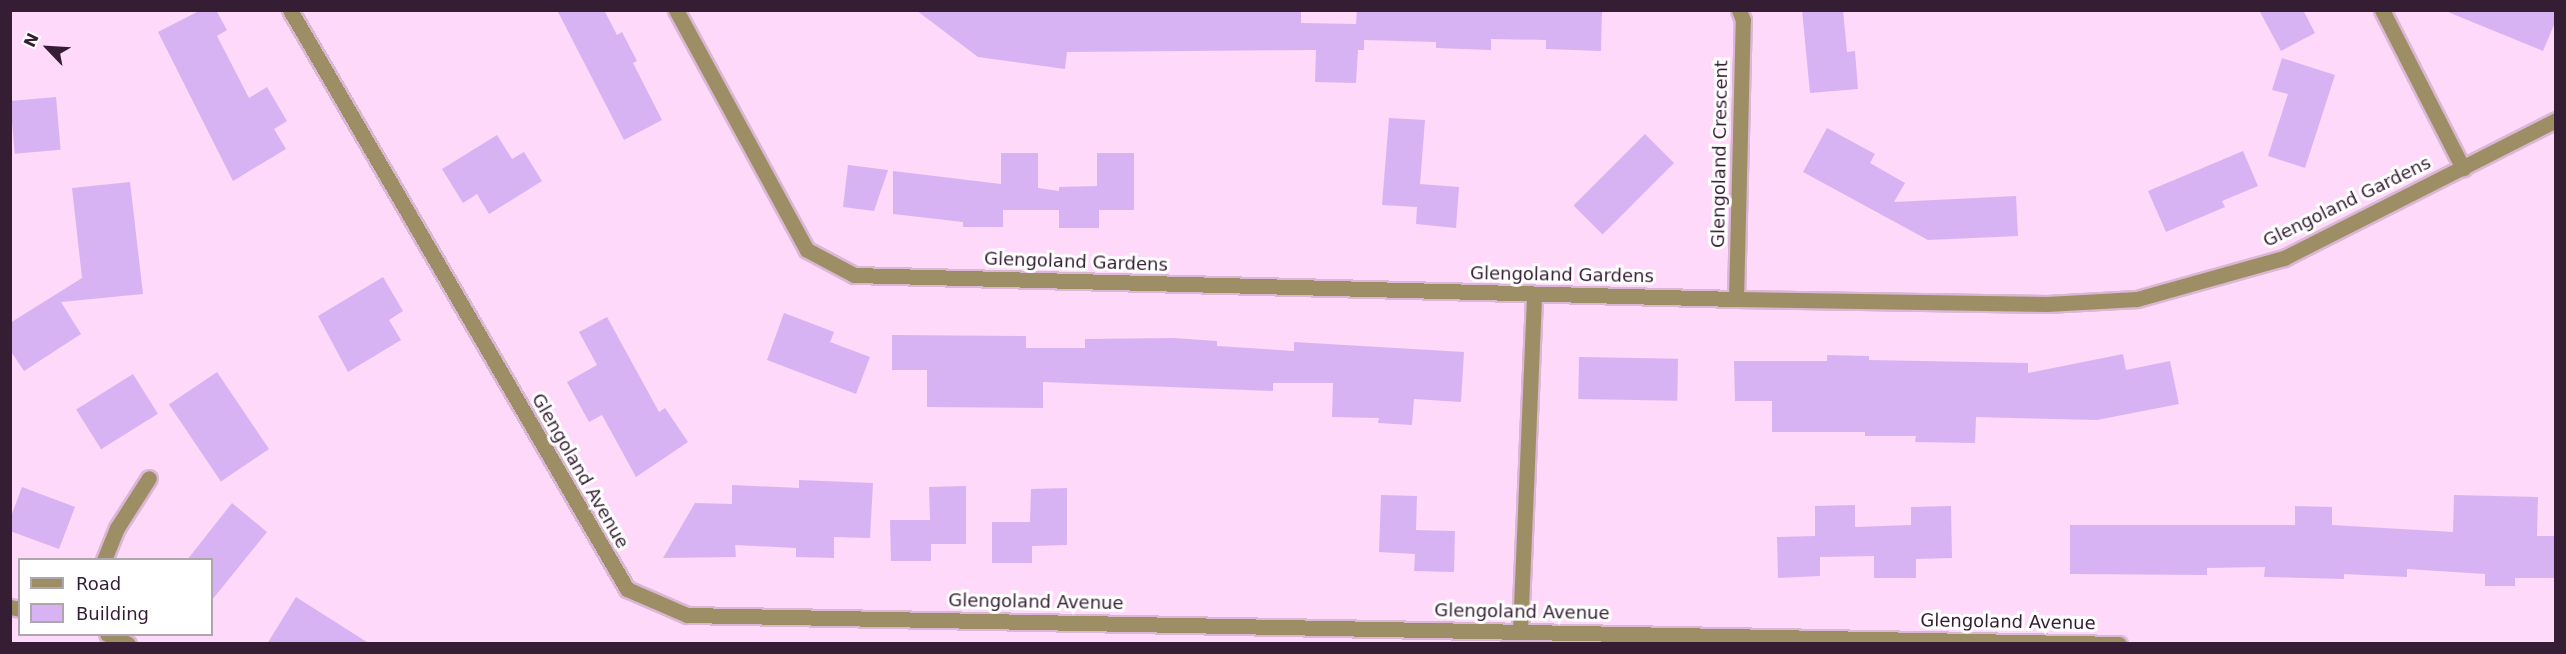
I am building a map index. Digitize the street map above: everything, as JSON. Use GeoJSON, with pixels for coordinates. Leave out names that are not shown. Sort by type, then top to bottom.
{"type":"FeatureCollection","features":[{"type":"Feature","properties":{"kind":"street","name":"Glengoland Avenue"},"geometry":{"type":"LineString","coordinates":[[290,10],[627,590],[687,615],[2119,644]]}},
{"type":"Feature","properties":{"kind":"street","name":"Glengoland Gardens"},"geometry":{"type":"LineString","coordinates":[[676,10],[807,250],[854,274],[1736,299],[2048,304],[2137,299],[2284,258],[2556,120]]}},
{"type":"Feature","properties":{"kind":"street","name":"Glengoland Crescent"},"geometry":{"type":"LineString","coordinates":[[1736,299],[1743,20],[1739,10]]}},
{"type":"Feature","properties":{"kind":"street"},"geometry":{"type":"LineString","coordinates":[[2382,10],[2463,168]]}},
{"type":"Feature","properties":{"kind":"street"},"geometry":{"type":"LineString","coordinates":[[1520,631],[1534,294]]}},
{"type":"Feature","properties":{"kind":"street"},"geometry":{"type":"LineString","coordinates":[[105,558],[117,528],[149,478]]}},
{"type":"Feature","properties":{"kind":"street"},"geometry":{"type":"LineString","coordinates":[[111,636],[128,644]]}},
{"type":"Feature","properties":{"kind":"building"},"geometry":{"type":"Polygon","coordinates":[[[201,10],[216,10],[227,30],[217,36],[249,98],[267,87],[287,121],[274,129],[286,149],[233,181],[158,32],[201,10]]]}},
{"type":"Feature","properties":{"kind":"building"},"geometry":{"type":"Polygon","coordinates":[[[557,10],[604,10],[617,35],[622,32],[637,61],[633,63],[662,120],[624,140],[557,10]]]}},
{"type":"Feature","properties":{"kind":"building"},"geometry":{"type":"Polygon","coordinates":[[[916,10],[1301,10],[1301,23],[1356,24],[1357,10],[1602,10],[1601,51],[1546,49],[1546,40],[1491,39],[1491,50],[1436,48],[1436,42],[1364,40],[1364,50],[1358,50],[1356,83],[1315,82],[1316,50],[1067,52],[1065,69],[978,57],[916,10]]]}},
{"type":"Feature","properties":{"kind":"building"},"geometry":{"type":"Polygon","coordinates":[[[1802,10],[1843,10],[1847,52],[1855,51],[1858,89],[1810,93],[1802,10]]]}},
{"type":"Feature","properties":{"kind":"building"},"geometry":{"type":"Polygon","coordinates":[[[2259,10],[2303,10],[2315,33],[2281,51],[2259,10]]]}},
{"type":"Feature","properties":{"kind":"building"},"geometry":{"type":"Polygon","coordinates":[[[2443,10],[2556,10],[2556,20],[2543,51],[2443,10]]]}},
{"type":"Feature","properties":{"kind":"building"},"geometry":{"type":"Polygon","coordinates":[[[2282,58],[2335,75],[2305,168],[2268,156],[2288,94],[2272,90],[2282,58]]]}},
{"type":"Feature","properties":{"kind":"building"},"geometry":{"type":"Polygon","coordinates":[[[56,97],[61,150],[15,154],[10,101],[56,97]]]}},
{"type":"Feature","properties":{"kind":"building"},"geometry":{"type":"Polygon","coordinates":[[[1389,118],[1425,120],[1420,184],[1459,187],[1456,228],[1416,224],[1417,207],[1382,205],[1389,118]]]}},
{"type":"Feature","properties":{"kind":"building"},"geometry":{"type":"Polygon","coordinates":[[[1827,128],[1875,154],[1870,163],[1905,183],[1894,202],[2016,196],[2018,236],[1928,240],[1803,172],[1827,128]]]}},
{"type":"Feature","properties":{"kind":"building"},"geometry":{"type":"Polygon","coordinates":[[[1645,134],[1674,163],[1603,234],[1574,205],[1645,134]]]}},
{"type":"Feature","properties":{"kind":"building"},"geometry":{"type":"Polygon","coordinates":[[[497,135],[512,159],[524,152],[542,181],[489,214],[477,194],[463,203],[442,169],[497,135]]]}},
{"type":"Feature","properties":{"kind":"building"},"geometry":{"type":"Polygon","coordinates":[[[2243,151],[2258,186],[2222,201],[2225,207],[2166,232],[2148,191],[2243,151]]]}},
{"type":"Feature","properties":{"kind":"building"},"geometry":{"type":"Polygon","coordinates":[[[1001,153],[1038,153],[1038,188],[1059,191],[1059,187],[1097,186],[1097,153],[1134,153],[1134,210],[1099,210],[1099,228],[1059,228],[1059,210],[1003,210],[1003,227],[963,227],[963,222],[893,214],[893,171],[1001,184],[1001,153]]]}},
{"type":"Feature","properties":{"kind":"building"},"geometry":{"type":"Polygon","coordinates":[[[848,165],[888,170],[874,211],[843,207],[848,165]]]}},
{"type":"Feature","properties":{"kind":"building"},"geometry":{"type":"Polygon","coordinates":[[[130,182],[143,294],[61,302],[81,334],[24,371],[10,350],[10,323],[82,278],[72,188],[130,182]]]}},
{"type":"Feature","properties":{"kind":"building"},"geometry":{"type":"Polygon","coordinates":[[[383,277],[403,311],[389,320],[401,340],[348,372],[318,316],[383,277]]]}},
{"type":"Feature","properties":{"kind":"building"},"geometry":{"type":"Polygon","coordinates":[[[784,313],[834,332],[830,342],[870,357],[856,394],[767,360],[784,313]]]}},
{"type":"Feature","properties":{"kind":"building"},"geometry":{"type":"Polygon","coordinates":[[[607,317],[659,412],[665,408],[688,442],[636,477],[602,415],[589,422],[567,382],[597,365],[579,332],[607,317]]]}},
{"type":"Feature","properties":{"kind":"building"},"geometry":{"type":"Polygon","coordinates":[[[892,335],[1026,336],[1026,348],[1085,348],[1085,339],[1173,338],[1217,341],[1217,346],[1294,351],[1294,342],[1464,352],[1461,402],[1414,399],[1412,425],[1378,423],[1379,418],[1332,417],[1333,383],[1273,383],[1273,391],[1043,382],[1043,408],[927,407],[927,370],[892,370],[892,335]]]}},
{"type":"Feature","properties":{"kind":"building"},"geometry":{"type":"Polygon","coordinates":[[[2123,354],[2126,370],[2170,361],[2179,404],[2097,420],[1976,417],[1975,443],[1915,442],[1916,436],[1865,436],[1865,432],[1772,432],[1772,401],[1735,401],[1734,361],[1827,361],[1827,355],[1869,356],[1869,360],[2028,363],[2028,373],[2123,354]]]}},
{"type":"Feature","properties":{"kind":"building"},"geometry":{"type":"Polygon","coordinates":[[[1579,357],[1678,359],[1677,401],[1578,399],[1579,357]]]}},
{"type":"Feature","properties":{"kind":"building"},"geometry":{"type":"Polygon","coordinates":[[[217,372],[269,449],[221,482],[169,404],[217,372]]]}},
{"type":"Feature","properties":{"kind":"building"},"geometry":{"type":"Polygon","coordinates":[[[133,374],[158,414],[101,449],[76,410],[133,374]]]}},
{"type":"Feature","properties":{"kind":"building"},"geometry":{"type":"Polygon","coordinates":[[[799,480],[873,483],[870,538],[834,537],[834,558],[796,557],[796,548],[735,545],[736,557],[663,558],[695,503],[732,504],[732,485],[799,488],[799,480]]]}},
{"type":"Feature","properties":{"kind":"building"},"geometry":{"type":"Polygon","coordinates":[[[966,486],[966,544],[931,544],[931,561],[891,561],[890,520],[930,520],[929,487],[966,486]]]}},
{"type":"Feature","properties":{"kind":"building"},"geometry":{"type":"Polygon","coordinates":[[[22,487],[75,507],[59,549],[10,531],[10,519],[22,487]]]}},
{"type":"Feature","properties":{"kind":"building"},"geometry":{"type":"Polygon","coordinates":[[[1067,488],[1067,545],[1032,546],[1032,563],[992,563],[992,522],[1030,522],[1031,489],[1067,488]]]}},
{"type":"Feature","properties":{"kind":"building"},"geometry":{"type":"Polygon","coordinates":[[[1381,495],[1417,496],[1416,530],[1455,531],[1454,572],[1414,571],[1415,554],[1379,552],[1381,495]]]}},
{"type":"Feature","properties":{"kind":"building"},"geometry":{"type":"Polygon","coordinates":[[[2454,495],[2538,497],[2537,536],[2556,536],[2556,578],[2515,578],[2515,586],[2485,586],[2485,574],[2407,569],[2407,577],[2344,574],[2344,579],[2264,577],[2265,567],[2207,568],[2207,575],[2070,574],[2070,525],[2295,525],[2295,506],[2332,507],[2332,525],[2453,532],[2454,495]]]}},
{"type":"Feature","properties":{"kind":"building"},"geometry":{"type":"Polygon","coordinates":[[[232,503],[267,532],[213,599],[213,558],[189,558],[232,503]]]}},
{"type":"Feature","properties":{"kind":"building"},"geometry":{"type":"Polygon","coordinates":[[[1855,505],[1855,527],[1911,525],[1911,507],[1951,506],[1952,558],[1916,559],[1916,578],[1874,578],[1874,556],[1820,557],[1820,576],[1778,578],[1777,537],[1815,536],[1815,506],[1855,505]]]}},
{"type":"Feature","properties":{"kind":"building"},"geometry":{"type":"Polygon","coordinates":[[[296,597],[370,644],[267,644],[296,597]]]}}]}
